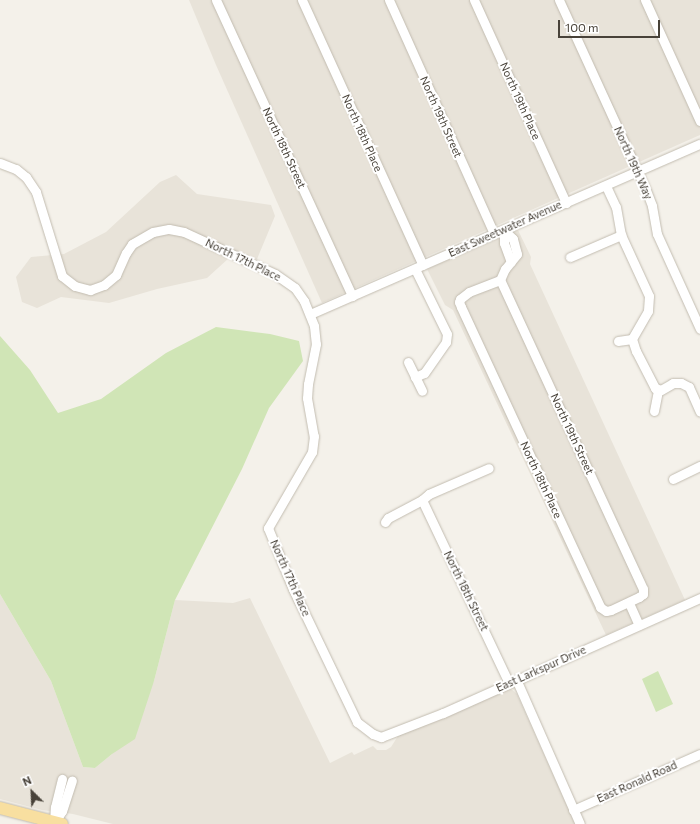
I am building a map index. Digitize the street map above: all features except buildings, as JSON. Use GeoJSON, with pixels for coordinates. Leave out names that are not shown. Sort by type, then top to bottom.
{"type":"FeatureCollection","features":[{"type":"Feature","properties":{"kind":"main road"},"geometry":{"type":"LineString","coordinates":[[0,808],[57,823]]}},
{"type":"Feature","properties":{"kind":"street","name":"North 18th Street"},"geometry":{"type":"LineString","coordinates":[[216,0],[352,296]]}},
{"type":"Feature","properties":{"kind":"street","name":"North 18th Place"},"geometry":{"type":"LineString","coordinates":[[302,0],[447,334],[446,342],[424,373],[415,377]]}},
{"type":"Feature","properties":{"kind":"street","name":"North 19th Street"},"geometry":{"type":"LineString","coordinates":[[388,0],[494,234]]}},
{"type":"Feature","properties":{"kind":"street","name":"North 19th Place"},"geometry":{"type":"LineString","coordinates":[[474,0],[566,202]]}},
{"type":"Feature","properties":{"kind":"street","name":"North 19th Way"},"geometry":{"type":"LineString","coordinates":[[559,0],[637,171],[652,206],[656,234],[700,329]]}},
{"type":"Feature","properties":{"kind":"street"},"geometry":{"type":"LineString","coordinates":[[646,0],[700,121]]}},
{"type":"Feature","properties":{"kind":"street","name":"East Sweetwater Avenue"},"geometry":{"type":"LineString","coordinates":[[310,314],[700,144]]}},
{"type":"Feature","properties":{"kind":"street","name":"North 17th Place"},"geometry":{"type":"LineString","coordinates":[[0,163],[16,170],[26,177],[36,192],[62,276],[75,286],[90,290],[104,285],[116,275],[126,253],[132,244],[152,232],[169,229],[184,232],[275,274],[295,288],[310,314],[314,326],[316,344],[308,384],[307,398],[314,436],[312,452],[268,528],[293,589],[354,714],[376,728],[381,737]]}},
{"type":"Feature","properties":{"kind":"street"},"geometry":{"type":"LineString","coordinates":[[606,186],[616,207],[621,235],[649,296],[648,311],[632,339]]}},
{"type":"Feature","properties":{"kind":"street"},"geometry":{"type":"LineString","coordinates":[[500,280],[505,269],[517,254],[517,248],[513,239],[504,230]]}},
{"type":"Feature","properties":{"kind":"street"},"geometry":{"type":"LineString","coordinates":[[570,257],[621,235]]}},
{"type":"Feature","properties":{"kind":"street","name":"North 18th Place"},"geometry":{"type":"LineString","coordinates":[[500,280],[469,292],[459,302],[600,607],[606,611],[629,603]]}},
{"type":"Feature","properties":{"kind":"street","name":"North 19th Street"},"geometry":{"type":"LineString","coordinates":[[500,280],[643,588],[643,594],[629,603]]}},
{"type":"Feature","properties":{"kind":"street"},"geometry":{"type":"LineString","coordinates":[[618,341],[632,339]]}},
{"type":"Feature","properties":{"kind":"street"},"geometry":{"type":"LineString","coordinates":[[632,339],[655,388],[658,390]]}},
{"type":"Feature","properties":{"kind":"street"},"geometry":{"type":"LineString","coordinates":[[408,362],[422,391]]}},
{"type":"Feature","properties":{"kind":"street"},"geometry":{"type":"LineString","coordinates":[[658,390],[674,383],[681,383],[689,387],[700,412]]}},
{"type":"Feature","properties":{"kind":"street"},"geometry":{"type":"LineString","coordinates":[[654,411],[658,390]]}},
{"type":"Feature","properties":{"kind":"street"},"geometry":{"type":"LineString","coordinates":[[674,479],[700,466]]}},
{"type":"Feature","properties":{"kind":"street"},"geometry":{"type":"LineString","coordinates":[[385,522],[388,518],[422,500],[429,494],[489,468]]}},
{"type":"Feature","properties":{"kind":"street","name":"North 18th Street"},"geometry":{"type":"LineString","coordinates":[[422,500],[513,681],[580,824]]}},
{"type":"Feature","properties":{"kind":"street","name":"East Larkspur Drive"},"geometry":{"type":"LineString","coordinates":[[381,737],[443,713],[700,598]]}},
{"type":"Feature","properties":{"kind":"street"},"geometry":{"type":"LineString","coordinates":[[629,603],[639,625]]}},
{"type":"Feature","properties":{"kind":"street","name":"East Ronald Road"},"geometry":{"type":"LineString","coordinates":[[574,810],[700,754]]}},
{"type":"Feature","properties":{"kind":"street"},"geometry":{"type":"LineString","coordinates":[[57,823],[54,807],[67,780]]}},
{"type":"Feature","properties":{"kind":"shaded area"},"geometry":{"type":"Polygon","coordinates":[[[189,0],[700,0],[700,135],[322,303],[216,65],[189,0]]]}},
{"type":"Feature","properties":{"kind":"shaded area"},"geometry":{"type":"Polygon","coordinates":[[[176,175],[197,194],[271,205],[275,216],[257,259],[229,258],[207,278],[157,289],[109,303],[61,297],[37,308],[22,302],[16,277],[31,257],[64,254],[106,232],[160,182],[176,175]]]}},
{"type":"Feature","properties":{"kind":"shaded area"},"geometry":{"type":"Polygon","coordinates":[[[518,230],[531,257],[530,264],[685,600],[606,635],[453,310],[445,305],[427,269],[518,230]]]}},
{"type":"Feature","properties":{"kind":"shaded area"},"geometry":{"type":"Polygon","coordinates":[[[0,594],[51,681],[83,767],[95,768],[112,754],[154,681],[175,600],[233,603],[250,598],[330,763],[352,752],[354,755],[373,746],[377,750],[386,750],[391,747],[398,736],[510,688],[517,694],[575,824],[113,824],[73,814],[42,810],[0,799],[0,594]]]}},
{"type":"Feature","properties":{"kind":"green space"},"geometry":{"type":"Polygon","coordinates":[[[216,327],[270,334],[299,341],[303,361],[269,408],[242,469],[175,600],[154,681],[135,739],[112,754],[95,768],[83,767],[51,681],[0,594],[0,336],[30,370],[58,413],[101,399],[166,353],[216,327]]]}},
{"type":"Feature","properties":{"kind":"green space"},"geometry":{"type":"Polygon","coordinates":[[[658,671],[673,704],[656,712],[642,679],[658,671]]]}}]}
